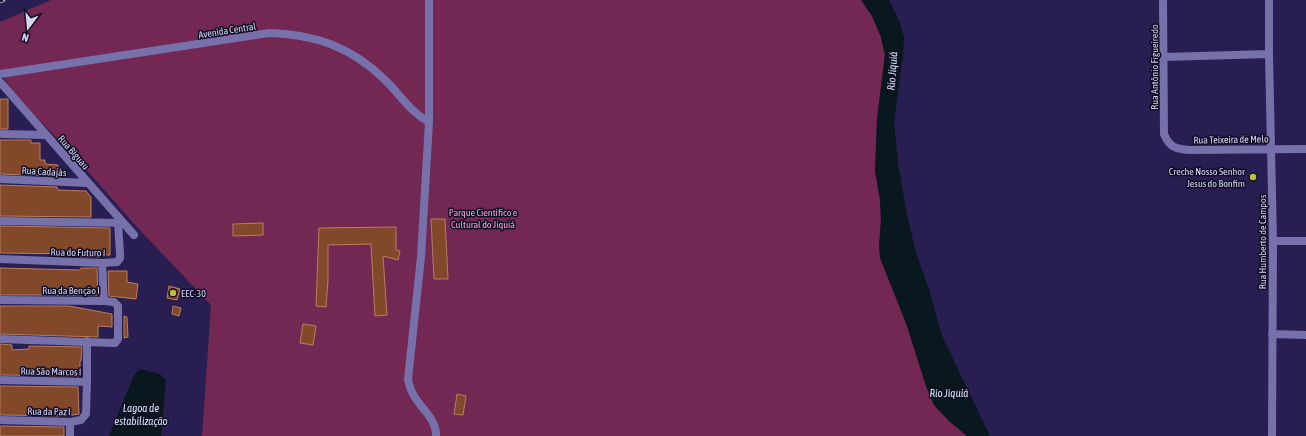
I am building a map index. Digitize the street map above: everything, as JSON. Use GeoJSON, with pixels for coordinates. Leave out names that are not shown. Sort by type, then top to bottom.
{"type":"FeatureCollection","features":[{"type":"Feature","properties":{"kind":"street"},"geometry":{"type":"LineString","coordinates":[[429,0],[429,122],[421,257],[408,379],[409,387],[413,395],[430,416],[434,425],[436,436]]}},
{"type":"Feature","properties":{"kind":"street","name":"Rua Antônio Figueiredo"},"geometry":{"type":"LineString","coordinates":[[1163,0],[1164,134]]}},
{"type":"Feature","properties":{"kind":"street","name":"Rua Humberto de Campos"},"geometry":{"type":"LineString","coordinates":[[1269,0],[1272,241],[1272,436]]}},
{"type":"Feature","properties":{"kind":"street","name":"Avenida Central"},"geometry":{"type":"LineString","coordinates":[[0,74],[269,34],[287,34],[324,41],[353,54],[386,80],[408,106],[420,117],[429,122]]}},
{"type":"Feature","properties":{"kind":"street"},"geometry":{"type":"LineString","coordinates":[[1164,57],[1269,54]]}},
{"type":"Feature","properties":{"kind":"street","name":"Rua Biguau"},"geometry":{"type":"LineString","coordinates":[[0,82],[88,183],[120,223],[134,235]]}},
{"type":"Feature","properties":{"kind":"street"},"geometry":{"type":"LineString","coordinates":[[0,134],[46,135]]}},
{"type":"Feature","properties":{"kind":"street","name":"Rua Teixeira de Melo"},"geometry":{"type":"LineString","coordinates":[[1164,134],[1167,141],[1171,145],[1175,148],[1181,149],[1306,149]]}},
{"type":"Feature","properties":{"kind":"street","name":"Rua Cadajás"},"geometry":{"type":"LineString","coordinates":[[0,179],[88,183]]}},
{"type":"Feature","properties":{"kind":"street"},"geometry":{"type":"LineString","coordinates":[[0,220],[120,223]]}},
{"type":"Feature","properties":{"kind":"street","name":"Rua do Futuro I"},"geometry":{"type":"LineString","coordinates":[[0,259],[102,263],[117,262],[120,258],[120,223]]}},
{"type":"Feature","properties":{"kind":"street"},"geometry":{"type":"LineString","coordinates":[[1272,241],[1306,241]]}},
{"type":"Feature","properties":{"kind":"street","name":"Rua da Benção I"},"geometry":{"type":"LineString","coordinates":[[0,300],[104,301],[102,263]]}},
{"type":"Feature","properties":{"kind":"street"},"geometry":{"type":"LineString","coordinates":[[0,339],[115,343],[118,339],[118,306],[114,302],[104,301]]}},
{"type":"Feature","properties":{"kind":"street"},"geometry":{"type":"LineString","coordinates":[[1272,334],[1306,335]]}},
{"type":"Feature","properties":{"kind":"street","name":"Rua São Marcos I"},"geometry":{"type":"LineString","coordinates":[[0,380],[87,382],[88,341]]}},
{"type":"Feature","properties":{"kind":"street","name":"Rua da Paz I"},"geometry":{"type":"LineString","coordinates":[[0,420],[70,422],[81,420],[85,416],[87,382]]}},
{"type":"Feature","properties":{"kind":"street"},"geometry":{"type":"LineString","coordinates":[[70,422],[70,436]]}},
{"type":"Feature","properties":{"kind":"green space","name":"Parque Científico e Cultural do Jiquiá"},"geometry":{"type":"Polygon","coordinates":[[[51,0],[861,0],[872,16],[881,37],[885,55],[877,119],[875,171],[880,200],[881,220],[879,247],[907,326],[926,386],[934,405],[948,420],[967,436],[202,436],[211,305],[136,226],[75,157],[18,98],[0,73],[0,22],[51,0]]]}},
{"type":"Feature","properties":{"kind":"water","name":"Rio Jiquiá"},"geometry":{"type":"Polygon","coordinates":[[[861,0],[889,0],[900,23],[904,37],[903,56],[894,122],[898,163],[907,215],[916,253],[929,289],[942,336],[990,436],[967,436],[948,420],[934,405],[926,386],[907,326],[880,258],[880,200],[875,171],[877,119],[885,55],[881,37],[872,16],[861,0]]]}},
{"type":"Feature","properties":{"kind":"water","name":"Lagoa de estabilização"},"geometry":{"type":"Polygon","coordinates":[[[140,369],[160,374],[166,380],[161,436],[109,436],[134,375],[140,369]]]}},
{"type":"Feature","properties":{"kind":"building"},"geometry":{"type":"Polygon","coordinates":[[[0,99],[8,99],[8,129],[0,129],[0,99]]]}},
{"type":"Feature","properties":{"kind":"building"},"geometry":{"type":"Polygon","coordinates":[[[0,140],[31,140],[31,143],[40,143],[40,160],[45,160],[45,164],[58,165],[57,176],[0,174],[0,140]]]}},
{"type":"Feature","properties":{"kind":"building"},"geometry":{"type":"Polygon","coordinates":[[[0,185],[57,187],[58,190],[86,191],[91,197],[91,217],[0,216],[0,185]]]}},
{"type":"Feature","properties":{"kind":"building"},"geometry":{"type":"Polygon","coordinates":[[[431,219],[445,219],[448,279],[434,279],[431,219]]]}},
{"type":"Feature","properties":{"kind":"building"},"geometry":{"type":"Polygon","coordinates":[[[263,223],[263,235],[233,236],[233,224],[263,223]]]}},
{"type":"Feature","properties":{"kind":"building"},"geometry":{"type":"Polygon","coordinates":[[[0,226],[110,228],[110,255],[99,255],[99,257],[81,257],[81,254],[0,253],[0,226]]]}},
{"type":"Feature","properties":{"kind":"building"},"geometry":{"type":"Polygon","coordinates":[[[396,227],[396,250],[400,251],[398,260],[383,256],[387,315],[375,316],[371,244],[328,245],[326,307],[316,306],[319,228],[396,227]]]}},
{"type":"Feature","properties":{"kind":"building"},"geometry":{"type":"Polygon","coordinates":[[[0,268],[80,270],[81,268],[97,268],[98,295],[0,295],[0,268]]]}},
{"type":"Feature","properties":{"kind":"building"},"geometry":{"type":"Polygon","coordinates":[[[108,271],[127,271],[127,282],[138,284],[136,299],[109,296],[108,271]]]}},
{"type":"Feature","properties":{"kind":"building","name":"EEC-30"},"geometry":{"type":"Polygon","coordinates":[[[169,286],[180,289],[177,300],[167,298],[169,286]]]}},
{"type":"Feature","properties":{"kind":"building"},"geometry":{"type":"Polygon","coordinates":[[[0,306],[69,306],[112,314],[112,327],[98,326],[98,337],[0,334],[0,306]]]}},
{"type":"Feature","properties":{"kind":"building"},"geometry":{"type":"Polygon","coordinates":[[[173,306],[181,308],[179,316],[172,314],[173,306]]]}},
{"type":"Feature","properties":{"kind":"building"},"geometry":{"type":"Polygon","coordinates":[[[124,316],[127,317],[128,337],[124,338],[124,316]]]}},
{"type":"Feature","properties":{"kind":"building"},"geometry":{"type":"Polygon","coordinates":[[[303,324],[316,326],[313,345],[300,343],[303,324]]]}},
{"type":"Feature","properties":{"kind":"building"},"geometry":{"type":"Polygon","coordinates":[[[0,344],[12,345],[12,350],[29,349],[29,346],[82,347],[80,376],[0,375],[0,344]]]}},
{"type":"Feature","properties":{"kind":"building"},"geometry":{"type":"Polygon","coordinates":[[[0,386],[78,387],[79,414],[66,416],[0,415],[0,386]]]}},
{"type":"Feature","properties":{"kind":"building"},"geometry":{"type":"Polygon","coordinates":[[[457,394],[466,396],[463,415],[454,414],[457,394]]]}},
{"type":"Feature","properties":{"kind":"building"},"geometry":{"type":"Polygon","coordinates":[[[0,426],[64,427],[64,436],[0,436],[0,426]]]}},
{"type":"Feature","properties":{"kind":"place","name":"Creche Nosso Senhor Jesus do Bonfim"},"geometry":{"type":"Point","coordinates":[1253,177]}},
{"type":"Feature","properties":{"kind":"place","name":"EEC-30"},"geometry":{"type":"Point","coordinates":[173,293]}}]}
